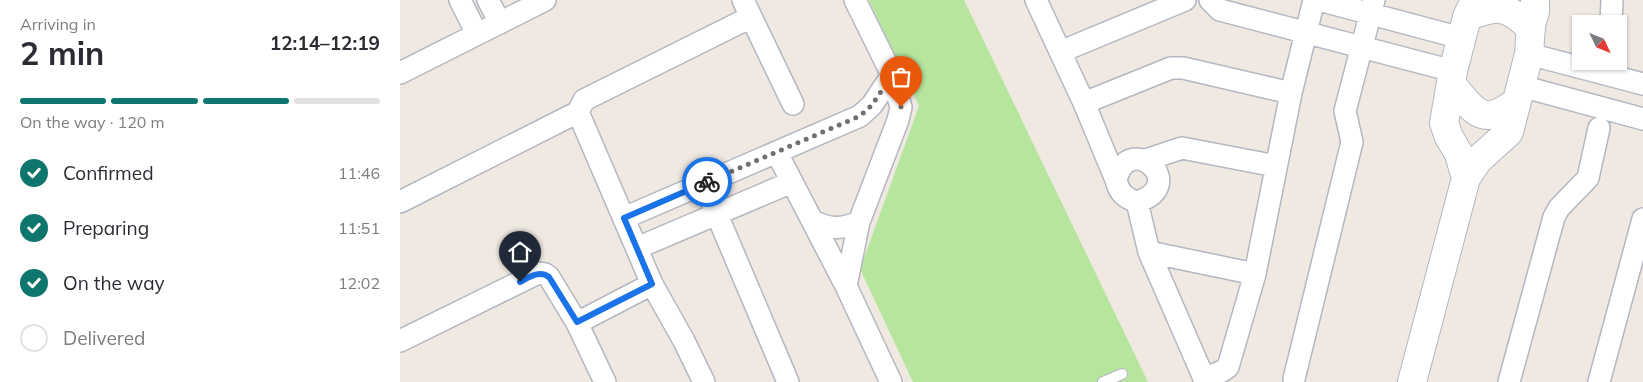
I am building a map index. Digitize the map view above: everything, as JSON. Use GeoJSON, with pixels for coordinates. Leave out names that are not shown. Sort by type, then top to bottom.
{"type":"FeatureCollection","features":[{"type":"Feature","properties":{"kind":"street"},"geometry":{"type":"LineString","coordinates":[[460,0],[477,34]]}},
{"type":"Feature","properties":{"kind":"street"},"geometry":{"type":"LineString","coordinates":[[488,0],[500,23]]}},
{"type":"Feature","properties":{"kind":"street"},"geometry":{"type":"LineString","coordinates":[[400,73],[545,0]]}},
{"type":"Feature","properties":{"kind":"street"},"geometry":{"type":"LineString","coordinates":[[846,286],[859,222],[898,120],[901,107],[892,75],[855,0]]}},
{"type":"Feature","properties":{"kind":"street"},"geometry":{"type":"LineString","coordinates":[[1036,0],[1084,103],[1118,188],[1122,194],[1138,202]]}},
{"type":"Feature","properties":{"kind":"street"},"geometry":{"type":"LineString","coordinates":[[1060,52],[1184,0]]}},
{"type":"Feature","properties":{"kind":"street"},"geometry":{"type":"LineString","coordinates":[[1210,0],[1220,10],[1362,47],[1452,77],[1470,106],[1482,114],[1496,115],[1504,112],[1519,94]]}},
{"type":"Feature","properties":{"kind":"street"},"geometry":{"type":"LineString","coordinates":[[1138,202],[1149,252],[1203,376],[1224,370],[1228,367],[1255,274],[1291,93],[1314,0]]}},
{"type":"Feature","properties":{"kind":"street"},"geometry":{"type":"LineString","coordinates":[[1319,0],[1468,18],[1486,9],[1504,9],[1521,18],[1530,42],[1643,84]]}},
{"type":"Feature","properties":{"kind":"street"},"geometry":{"type":"LineString","coordinates":[[1412,382],[1466,178],[1478,160],[1509,132],[1530,42],[1535,0]]}},
{"type":"Feature","properties":{"kind":"street"},"geometry":{"type":"LineString","coordinates":[[1611,15],[1612,0]]}},
{"type":"Feature","properties":{"kind":"street"},"geometry":{"type":"LineString","coordinates":[[1294,379],[1352,142],[1345,111],[1372,7]]}},
{"type":"Feature","properties":{"kind":"street"},"geometry":{"type":"LineString","coordinates":[[704,382],[684,341],[652,284],[578,112],[584,100],[747,9],[793,104]]}},
{"type":"Feature","properties":{"kind":"street"},"geometry":{"type":"LineString","coordinates":[[1466,178],[1459,154],[1449,137],[1444,123],[1452,77],[1468,18]]}},
{"type":"Feature","properties":{"kind":"street"},"geometry":{"type":"LineString","coordinates":[[1084,103],[1170,68],[1183,68],[1291,93]]}},
{"type":"Feature","properties":{"kind":"street"},"geometry":{"type":"LineString","coordinates":[[624,218],[860,116],[872,105],[892,75]]}},
{"type":"Feature","properties":{"kind":"street"},"geometry":{"type":"LineString","coordinates":[[1519,94],[1643,119]]}},
{"type":"Feature","properties":{"kind":"street"},"geometry":{"type":"LineString","coordinates":[[400,202],[578,112]]}},
{"type":"Feature","properties":{"kind":"street"},"geometry":{"type":"LineString","coordinates":[[860,116],[878,124],[891,137]]}},
{"type":"Feature","properties":{"kind":"street"},"geometry":{"type":"LineString","coordinates":[[1509,382],[1554,217],[1588,178],[1599,128]]}},
{"type":"Feature","properties":{"kind":"street"},"geometry":{"type":"LineString","coordinates":[[1116,180],[1120,168],[1130,160],[1146,160],[1182,148],[1276,166]]}},
{"type":"Feature","properties":{"kind":"street"},"geometry":{"type":"LineString","coordinates":[[777,153],[846,286],[891,382]]}},
{"type":"Feature","properties":{"kind":"street"},"geometry":{"type":"LineString","coordinates":[[1138,202],[1152,195],[1157,188],[1159,180],[1153,165],[1146,160]]}},
{"type":"Feature","properties":{"kind":"street"},"geometry":{"type":"LineString","coordinates":[[748,165],[762,196]]}},
{"type":"Feature","properties":{"kind":"street"},"geometry":{"type":"LineString","coordinates":[[637,248],[792,182]]}},
{"type":"Feature","properties":{"kind":"street"},"geometry":{"type":"LineString","coordinates":[[704,184],[788,382]]}},
{"type":"Feature","properties":{"kind":"street"},"geometry":{"type":"LineString","coordinates":[[813,221],[826,228],[846,228],[859,222]]}},
{"type":"Feature","properties":{"kind":"street"},"geometry":{"type":"LineString","coordinates":[[1599,382],[1642,227]]}},
{"type":"Feature","properties":{"kind":"street"},"geometry":{"type":"LineString","coordinates":[[1149,252],[1255,274]]}},
{"type":"Feature","properties":{"kind":"street"},"geometry":{"type":"LineString","coordinates":[[400,341],[538,273],[545,274],[549,277],[577,322],[604,381]]}},
{"type":"Feature","properties":{"kind":"street"},"geometry":{"type":"LineString","coordinates":[[577,322],[652,284]]}},
{"type":"Feature","properties":{"kind":"street"},"geometry":{"type":"LineString","coordinates":[[1614,382],[1623,291]]}},
{"type":"Feature","properties":{"kind":"lane"},"geometry":{"type":"LineString","coordinates":[[1103,382],[1122,374]]}},
{"type":"Feature","properties":{"kind":"green space"},"geometry":{"type":"Polygon","coordinates":[[[869,0],[964,0],[1148,382],[913,382],[860,269],[919,106],[869,0]]]}},
{"type":"Feature","properties":{"kind":"way so far"},"geometry":{"type":"LineString","coordinates":[[707,182],[860,116],[872,105],[892,75],[901,107]]}},
{"type":"Feature","properties":{"kind":"route"},"geometry":{"type":"LineString","coordinates":[[520,282],[538,273],[545,274],[549,277],[577,322],[652,284],[624,218],[707,182]]}}]}
